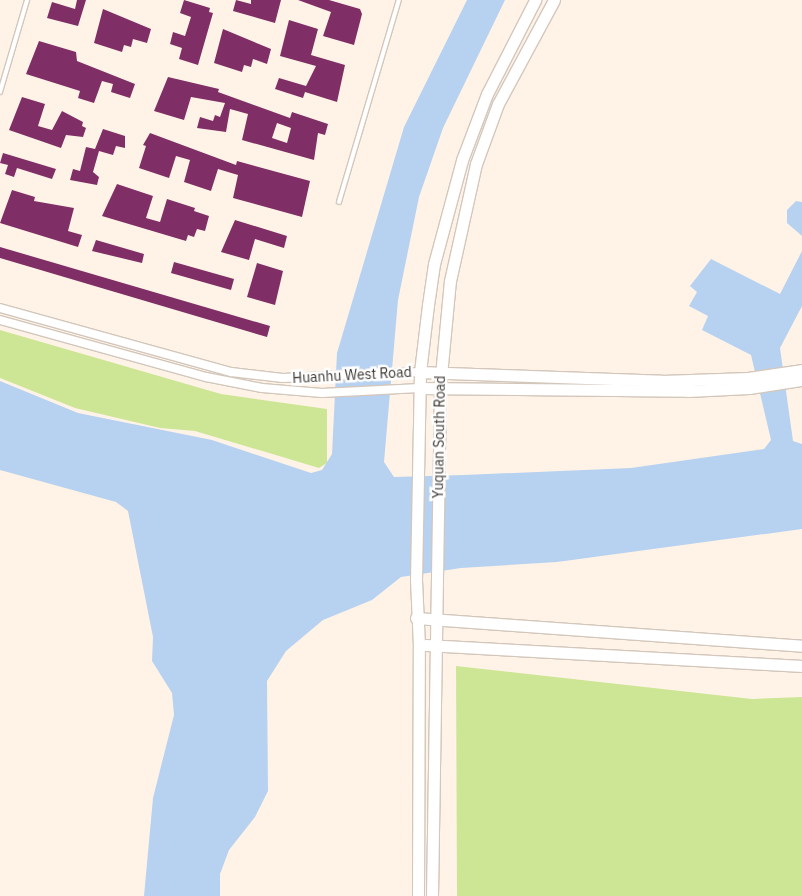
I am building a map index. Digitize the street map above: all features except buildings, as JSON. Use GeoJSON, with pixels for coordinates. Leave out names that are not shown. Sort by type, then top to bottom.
{"type":"FeatureCollection","features":[{"type":"Feature","properties":{"kind":"street","name":"Yuquan South Road"},"geometry":{"type":"LineString","coordinates":[[418,896],[419,646],[416,618],[416,580],[420,372],[434,264],[462,160],[487,94],[535,0]]}},
{"type":"Feature","properties":{"kind":"street","name":"Yuquan South Road"},"geometry":{"type":"LineString","coordinates":[[432,896],[434,644],[437,619],[440,371],[450,281],[476,164],[498,104],[554,0]]}},
{"type":"Feature","properties":{"kind":"street","name":"Huanhu West Road"},"geometry":{"type":"LineString","coordinates":[[0,308],[231,372],[326,378],[404,375],[440,371],[748,383]]}},
{"type":"Feature","properties":{"kind":"street","name":"Huanhu West Road"},"geometry":{"type":"LineString","coordinates":[[0,320],[206,378],[262,388],[322,393],[440,386],[688,391],[781,379],[802,380]]}},
{"type":"Feature","properties":{"kind":"street","name":"Huanhu West Road"},"geometry":{"type":"LineString","coordinates":[[781,379],[802,370]]}},
{"type":"Feature","properties":{"kind":"street"},"geometry":{"type":"LineString","coordinates":[[416,618],[802,646]]}},
{"type":"Feature","properties":{"kind":"street"},"geometry":{"type":"LineString","coordinates":[[419,646],[434,644],[802,666]]}},
{"type":"Feature","properties":{"kind":"lane"},"geometry":{"type":"LineString","coordinates":[[0,92],[28,0]]}},
{"type":"Feature","properties":{"kind":"lane"},"geometry":{"type":"LineString","coordinates":[[339,202],[399,0]]}},
{"type":"Feature","properties":{"kind":"green space"},"geometry":{"type":"Polygon","coordinates":[[[0,330],[221,394],[327,409],[327,463],[319,468],[195,431],[160,428],[75,408],[0,378],[0,330]]]}},
{"type":"Feature","properties":{"kind":"green space"},"geometry":{"type":"Polygon","coordinates":[[[456,666],[752,699],[802,697],[802,896],[457,896],[456,666]]]}},
{"type":"Feature","properties":{"kind":"water"},"geometry":{"type":"Polygon","coordinates":[[[467,0],[505,0],[443,128],[419,197],[398,300],[384,462],[394,477],[464,475],[631,468],[764,449],[771,440],[751,355],[702,330],[708,316],[689,306],[697,292],[690,286],[711,259],[780,294],[802,251],[802,306],[780,348],[793,441],[802,444],[802,529],[557,562],[461,568],[401,577],[372,600],[323,620],[286,651],[267,681],[268,791],[255,817],[229,850],[220,874],[220,896],[144,896],[153,798],[174,715],[172,693],[152,661],[153,637],[128,511],[116,502],[0,470],[0,381],[78,413],[212,440],[311,473],[322,470],[332,454],[337,353],[404,127],[467,0]]]}},
{"type":"Feature","properties":{"kind":"water"},"geometry":{"type":"Polygon","coordinates":[[[796,201],[802,202],[802,236],[787,223],[787,210],[796,201]]]}}]}
